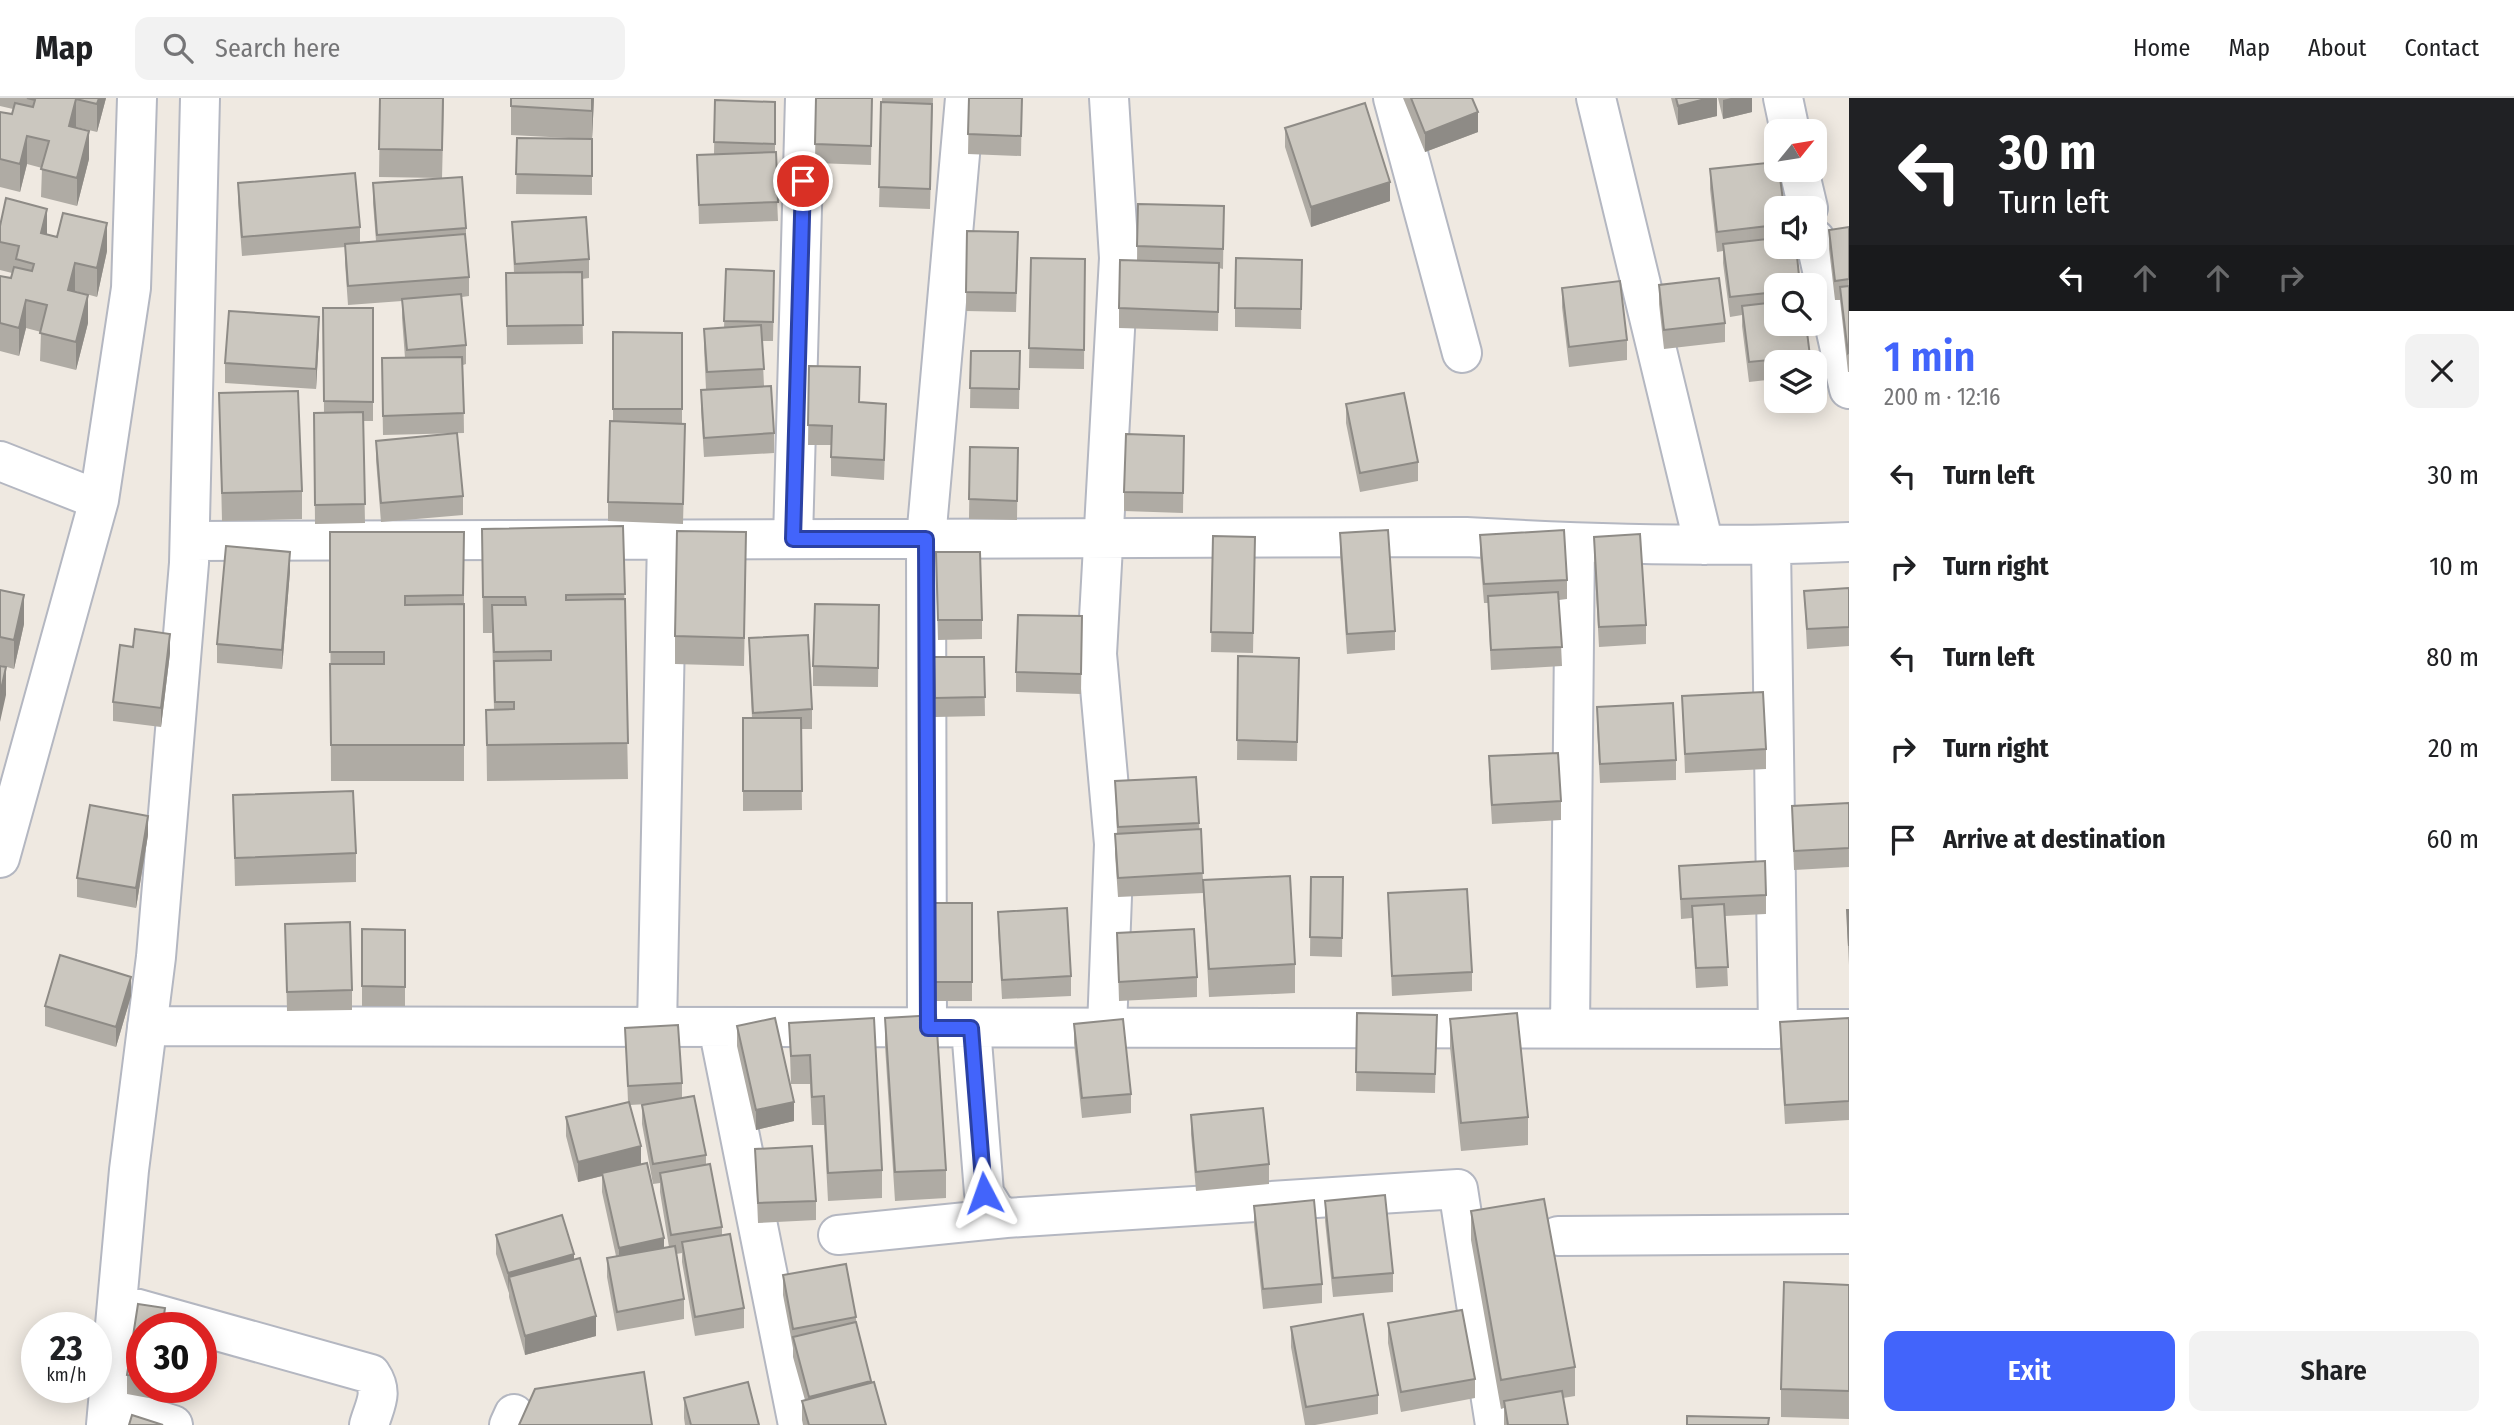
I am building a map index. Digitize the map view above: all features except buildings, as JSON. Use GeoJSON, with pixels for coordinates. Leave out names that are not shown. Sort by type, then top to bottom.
{"type":"FeatureCollection","features":[{"type":"Feature","properties":{"kind":"street"},"geometry":{"type":"LineString","coordinates":[[7,813],[99,500],[131,288],[137,98]]}},
{"type":"Feature","properties":{"kind":"street"},"geometry":{"type":"LineString","coordinates":[[173,1425],[107,1415],[129,1170],[156,957],[190,541],[200,98]]}},
{"type":"Feature","properties":{"kind":"street"},"geometry":{"type":"LineString","coordinates":[[793,539],[805,98]]}},
{"type":"Feature","properties":{"kind":"street"},"geometry":{"type":"LineString","coordinates":[[928,1028],[926,539],[965,98]]}},
{"type":"Feature","properties":{"kind":"street"},"geometry":{"type":"LineString","coordinates":[[1107,1028],[1114,844],[1097,654],[1119,258],[1109,98]]}},
{"type":"Feature","properties":{"kind":"street"},"geometry":{"type":"LineString","coordinates":[[1393,98],[1462,353]]}},
{"type":"Feature","properties":{"kind":"street"},"geometry":{"type":"LineString","coordinates":[[1596,98],[1703,545]]}},
{"type":"Feature","properties":{"kind":"street"},"geometry":{"type":"LineString","coordinates":[[1783,98],[1787,119]]}},
{"type":"Feature","properties":{"kind":"street"},"geometry":{"type":"LineString","coordinates":[[1820,259],[1849,389]]}},
{"type":"Feature","properties":{"kind":"street"},"geometry":{"type":"LineString","coordinates":[[0,461],[99,500]]}},
{"type":"Feature","properties":{"kind":"street"},"geometry":{"type":"LineString","coordinates":[[190,541],[1466,537],[1575,543],[1703,545],[1849,542]]}},
{"type":"Feature","properties":{"kind":"street"},"geometry":{"type":"LineString","coordinates":[[657,1027],[667,539]]}},
{"type":"Feature","properties":{"kind":"street"},"geometry":{"type":"LineString","coordinates":[[1570,1028],[1575,543]]}},
{"type":"Feature","properties":{"kind":"street"},"geometry":{"type":"LineString","coordinates":[[1771,545],[1778,1028]]}},
{"type":"Feature","properties":{"kind":"street"},"geometry":{"type":"LineString","coordinates":[[147,1026],[1849,1029]]}},
{"type":"Feature","properties":{"kind":"street"},"geometry":{"type":"LineString","coordinates":[[718,1027],[798,1425]]}},
{"type":"Feature","properties":{"kind":"street"},"geometry":{"type":"LineString","coordinates":[[971,1028],[984,1193],[995,1211],[1006,1218]]}},
{"type":"Feature","properties":{"kind":"street"},"geometry":{"type":"LineString","coordinates":[[838,1235],[1006,1218],[1458,1189],[1495,1425]]}},
{"type":"Feature","properties":{"kind":"street"},"geometry":{"type":"LineString","coordinates":[[1558,1236],[1849,1234]]}},
{"type":"Feature","properties":{"kind":"street"},"geometry":{"type":"LineString","coordinates":[[117,1303],[370,1374],[379,1385],[379,1392],[369,1425]]}},
{"type":"Feature","properties":{"kind":"route"},"geometry":{"type":"LineString","coordinates":[[803,181],[793,539],[926,539],[928,1028],[971,1028],[984,1193]]}}]}
